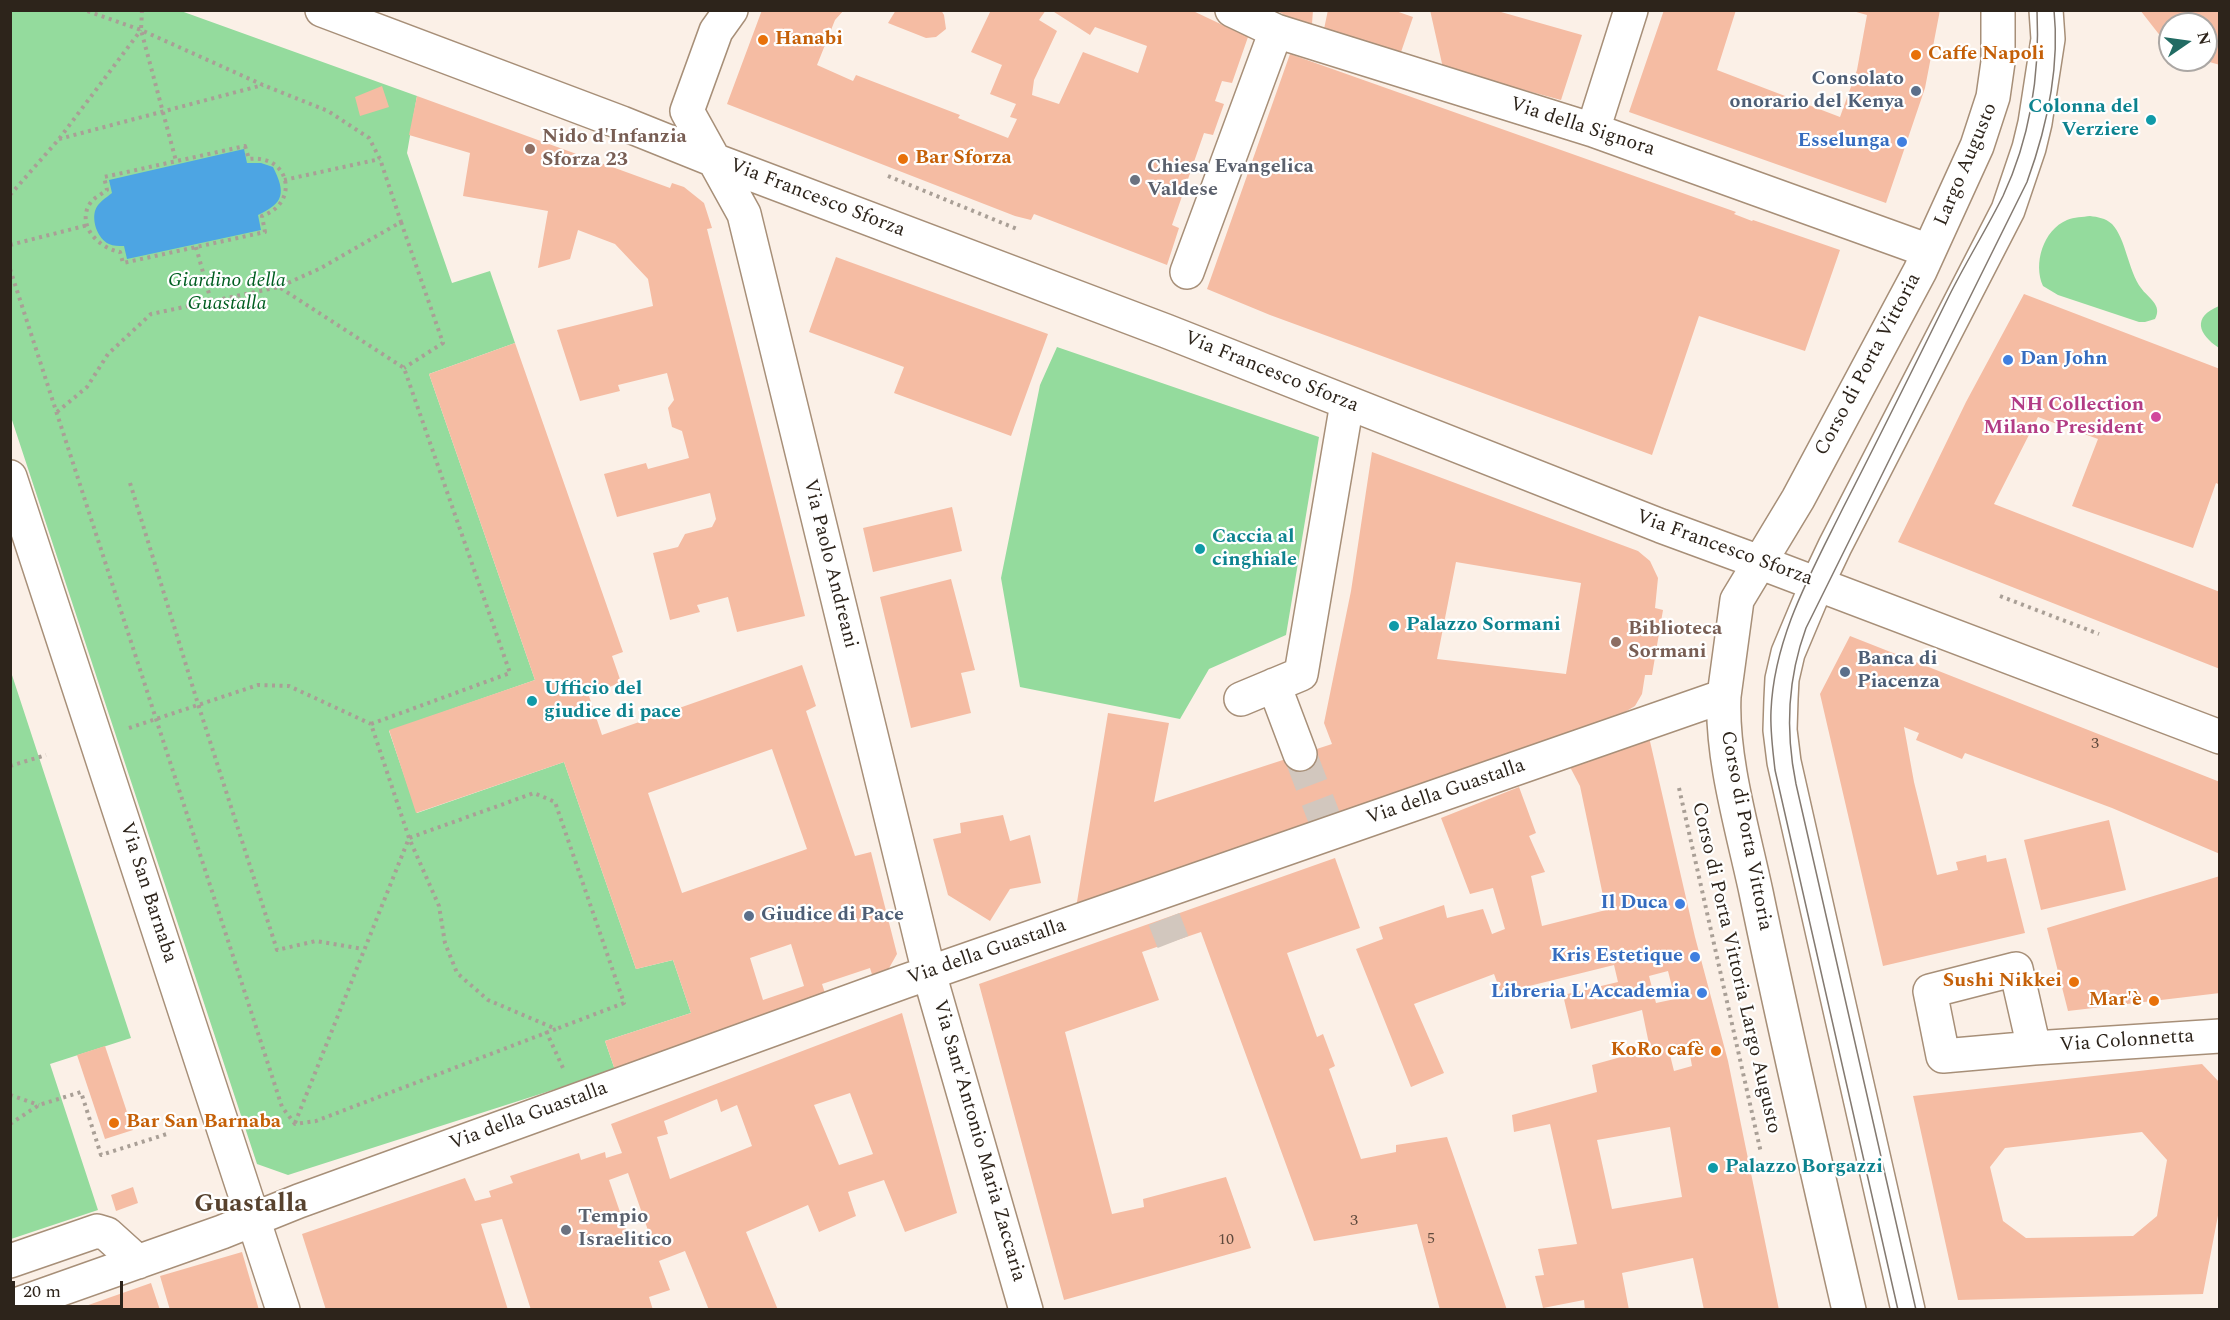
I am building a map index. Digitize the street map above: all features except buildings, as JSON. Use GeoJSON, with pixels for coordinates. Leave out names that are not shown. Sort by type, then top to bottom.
{"type":"FeatureCollection","features":[{"type":"Feature","properties":{"kind":"street","name":"Via Francesco Sforza"},"geometry":{"type":"LineString","coordinates":[[322,10],[1166,331],[1651,522],[2220,737]]}},
{"type":"Feature","properties":{"kind":"street","name":"Via Paolo Andreani"},"geometry":{"type":"LineString","coordinates":[[731,10],[716,31],[687,111],[744,214],[929,973]]}},
{"type":"Feature","properties":{"kind":"street","name":"Via della Signora"},"geometry":{"type":"LineString","coordinates":[[1233,10],[1275,31],[1593,130],[1929,251]]}},
{"type":"Feature","properties":{"kind":"street"},"geometry":{"type":"LineString","coordinates":[[1593,130],[1630,10]]}},
{"type":"Feature","properties":{"kind":"street"},"geometry":{"type":"LineString","coordinates":[[1993,97],[1998,62],[1998,10]]}},
{"type":"Feature","properties":{"kind":"street"},"geometry":{"type":"LineString","coordinates":[[1908,1310],[1786,773],[1780,730],[1782,679],[1788,653],[1816,584],[2008,210],[2029,148],[2041,91],[2048,39],[2046,10]]}},
{"type":"Feature","properties":{"kind":"street"},"geometry":{"type":"LineString","coordinates":[[1187,272],[1275,31]]}},
{"type":"Feature","properties":{"kind":"street","name":"Largo Augusto"},"geometry":{"type":"LineString","coordinates":[[1929,251],[1977,146],[1993,97],[2041,91]]}},
{"type":"Feature","properties":{"kind":"street","name":"Corso di Porta Vittoria"},"geometry":{"type":"LineString","coordinates":[[1849,1310],[1771,966],[1728,758],[1725,696],[1737,600],[1798,499],[1929,251]]}},
{"type":"Feature","properties":{"kind":"street"},"geometry":{"type":"LineString","coordinates":[[1241,699],[1301,674],[1347,403]]}},
{"type":"Feature","properties":{"kind":"street","name":"Via San Barnaba"},"geometry":{"type":"LineString","coordinates":[[10,477],[283,1310]]}},
{"type":"Feature","properties":{"kind":"street"},"geometry":{"type":"LineString","coordinates":[[10,531],[204,1110],[224,1131]]}},
{"type":"Feature","properties":{"kind":"street"},"geometry":{"type":"LineString","coordinates":[[1274,685],[1300,754]]}},
{"type":"Feature","properties":{"kind":"street","name":"Via della Guastalla"},"geometry":{"type":"LineString","coordinates":[[10,1307],[929,973],[1159,907],[1328,826],[1725,696]]}},
{"type":"Feature","properties":{"kind":"street","name":"Via Sant'Antonio Maria Zaccaria"},"geometry":{"type":"LineString","coordinates":[[929,973],[1026,1310]]}},
{"type":"Feature","properties":{"kind":"street","name":"Via Colonnetta"},"geometry":{"type":"LineString","coordinates":[[2034,1048],[2220,1036]]}},
{"type":"Feature","properties":{"kind":"street"},"geometry":{"type":"LineString","coordinates":[[10,1261],[97,1231],[107,1233],[138,1262]]}},
{"type":"Feature","properties":{"kind":"path"},"geometry":{"type":"LineString","coordinates":[[84,10],[141,30],[263,85],[328,111],[369,138],[380,159],[443,343],[404,368]]}},
{"type":"Feature","properties":{"kind":"path"},"geometry":{"type":"LineString","coordinates":[[142,10],[141,30],[176,161]]}},
{"type":"Feature","properties":{"kind":"path"},"geometry":{"type":"LineString","coordinates":[[10,195],[58,139],[141,30]]}},
{"type":"Feature","properties":{"kind":"path"},"geometry":{"type":"LineString","coordinates":[[58,139],[263,85]]}},
{"type":"Feature","properties":{"kind":"path"},"geometry":{"type":"LineString","coordinates":[[245,146],[249,159],[261,158],[272,161],[284,180],[285,192],[282,202],[273,212],[262,216],[265,232],[123,263],[120,252],[99,244],[88,225],[87,213],[91,202],[107,190],[104,177],[245,146]]}},
{"type":"Feature","properties":{"kind":"path"},"geometry":{"type":"LineString","coordinates":[[284,180],[380,159]]}},
{"type":"Feature","properties":{"kind":"path"},"geometry":{"type":"LineString","coordinates":[[888,176],[1017,229]]}},
{"type":"Feature","properties":{"kind":"path"},"geometry":{"type":"LineString","coordinates":[[57,412],[87,387],[108,354],[151,314],[279,287],[321,268],[401,222]]}},
{"type":"Feature","properties":{"kind":"path"},"geometry":{"type":"LineString","coordinates":[[10,245],[88,225]]}},
{"type":"Feature","properties":{"kind":"path"},"geometry":{"type":"LineString","coordinates":[[196,247],[211,301]]}},
{"type":"Feature","properties":{"kind":"path"},"geometry":{"type":"LineString","coordinates":[[10,269],[282,1107],[295,1124]]}},
{"type":"Feature","properties":{"kind":"path"},"geometry":{"type":"LineString","coordinates":[[124,729],[258,686],[289,686],[371,724],[510,673],[404,368],[279,287]]}},
{"type":"Feature","properties":{"kind":"path"},"geometry":{"type":"LineString","coordinates":[[130,483],[277,950],[316,941],[363,949]]}},
{"type":"Feature","properties":{"kind":"path"},"geometry":{"type":"LineString","coordinates":[[2000,596],[2099,634]]}},
{"type":"Feature","properties":{"kind":"path"},"geometry":{"type":"LineString","coordinates":[[371,724],[409,838],[439,906],[445,942],[457,973],[488,1000],[556,1029]]}},
{"type":"Feature","properties":{"kind":"path"},"geometry":{"type":"LineString","coordinates":[[10,766],[46,755]]}},
{"type":"Feature","properties":{"kind":"path","name":"Corso di Porta Vittoria Largo Augusto"},"geometry":{"type":"LineString","coordinates":[[1679,789],[1761,1153]]}},
{"type":"Feature","properties":{"kind":"path"},"geometry":{"type":"LineString","coordinates":[[534,793],[555,802],[624,1003],[316,1121],[295,1124],[409,838],[534,793]]}},
{"type":"Feature","properties":{"kind":"path"},"geometry":{"type":"LineString","coordinates":[[546,1031],[566,1074]]}},
{"type":"Feature","properties":{"kind":"path"},"geometry":{"type":"LineString","coordinates":[[10,1124],[39,1106],[81,1092],[101,1155],[170,1133]]}},
{"type":"Feature","properties":{"kind":"path"},"geometry":{"type":"LineString","coordinates":[[10,1095],[39,1106]]}},
{"type":"Feature","properties":{"kind":"green space","name":"Giardino della Guastalla"},"geometry":{"type":"Polygon","coordinates":[[[10,11],[181,11],[417,96],[407,153],[452,283],[490,271],[515,343],[429,374],[535,680],[389,731],[417,813],[564,762],[636,969],[673,960],[691,1013],[605,1041],[615,1070],[288,1175],[257,1164],[11,417],[10,11]]]}},
{"type":"Feature","properties":{"kind":"green space"},"geometry":{"type":"Polygon","coordinates":[[[2090,216],[2107,220],[2117,230],[2137,281],[2156,306],[2155,319],[2139,322],[2058,295],[2043,286],[2039,268],[2046,239],[2052,231],[2067,220],[2090,216]]]}},
{"type":"Feature","properties":{"kind":"green space"},"geometry":{"type":"Polygon","coordinates":[[[2220,306],[2219,348],[2206,337],[2201,326],[2205,315],[2220,306]]]}},
{"type":"Feature","properties":{"kind":"green space"},"geometry":{"type":"Polygon","coordinates":[[[1057,347],[1319,437],[1286,635],[1209,669],[1180,719],[1020,687],[1001,578],[1040,385],[1057,347]]]}},
{"type":"Feature","properties":{"kind":"green space"},"geometry":{"type":"Polygon","coordinates":[[[11,672],[131,1038],[50,1064],[98,1210],[11,1239],[11,672]]]}},
{"type":"Feature","properties":{"kind":"water"},"geometry":{"type":"Polygon","coordinates":[[[244,149],[247,163],[261,163],[273,167],[280,184],[278,201],[267,211],[258,215],[261,230],[127,259],[124,246],[109,244],[99,234],[94,220],[95,211],[100,203],[112,193],[109,180],[244,149]]]}},
{"type":"Feature","properties":{"kind":"tunnel"},"geometry":{"type":"LineString","coordinates":[[1300,754],[1325,820]]}},
{"type":"Feature","properties":{"kind":"tunnel"},"geometry":{"type":"LineString","coordinates":[[1164,919],[1173,942]]}},
{"type":"Feature","properties":{"kind":"tram line"},"geometry":{"type":"LineString","coordinates":[[1898,1310],[1775,770],[1771,718],[1774,684],[1787,631],[1807,581],[1949,296],[2003,196],[2012,174],[2026,129],[2035,82],[2037,10]]}},
{"type":"Feature","properties":{"kind":"tram line"},"geometry":{"type":"LineString","coordinates":[[1916,1310],[1792,764],[1789,725],[1792,686],[1806,628],[2027,182],[2046,119],[2050,97],[2055,54],[2054,10]]}},
{"type":"Feature","properties":{"kind":"place","name":"Hanabi"},"geometry":{"type":"Point","coordinates":[763,40]}},
{"type":"Feature","properties":{"kind":"place","name":"Caffe Napoli"},"geometry":{"type":"Point","coordinates":[1916,55]}},
{"type":"Feature","properties":{"kind":"place","name":"Consolato onorario del Kenya"},"geometry":{"type":"Point","coordinates":[1916,91]}},
{"type":"Feature","properties":{"kind":"place","name":"Colonna del Verziere"},"geometry":{"type":"Point","coordinates":[2151,120]}},
{"type":"Feature","properties":{"kind":"place","name":"Esselunga"},"geometry":{"type":"Point","coordinates":[1902,142]}},
{"type":"Feature","properties":{"kind":"place","name":"Nido d'Infanzia Sforza 23"},"geometry":{"type":"Point","coordinates":[530,149]}},
{"type":"Feature","properties":{"kind":"place","name":"Bar Sforza"},"geometry":{"type":"Point","coordinates":[903,159]}},
{"type":"Feature","properties":{"kind":"place","name":"Chiesa Evangelica Valdese"},"geometry":{"type":"Point","coordinates":[1135,180]}},
{"type":"Feature","properties":{"kind":"place","name":"Dan John"},"geometry":{"type":"Point","coordinates":[2008,360]}},
{"type":"Feature","properties":{"kind":"place","name":"NH Collection Milano President"},"geometry":{"type":"Point","coordinates":[2156,417]}},
{"type":"Feature","properties":{"kind":"place","name":"Caccia al cinghiale"},"geometry":{"type":"Point","coordinates":[1200,549]}},
{"type":"Feature","properties":{"kind":"place","name":"Palazzo Sormani"},"geometry":{"type":"Point","coordinates":[1394,626]}},
{"type":"Feature","properties":{"kind":"place","name":"Biblioteca Sormani"},"geometry":{"type":"Point","coordinates":[1616,642]}},
{"type":"Feature","properties":{"kind":"place","name":"Banca di Piacenza"},"geometry":{"type":"Point","coordinates":[1845,672]}},
{"type":"Feature","properties":{"kind":"place","name":"Ufficio del giudice di pace"},"geometry":{"type":"Point","coordinates":[532,701]}},
{"type":"Feature","properties":{"kind":"place","name":"Il Duca"},"geometry":{"type":"Point","coordinates":[1680,904]}},
{"type":"Feature","properties":{"kind":"place","name":"Giudice di Pace"},"geometry":{"type":"Point","coordinates":[749,916]}},
{"type":"Feature","properties":{"kind":"place","name":"Kris Estetique"},"geometry":{"type":"Point","coordinates":[1695,957]}},
{"type":"Feature","properties":{"kind":"place","name":"Sushi Nikkei"},"geometry":{"type":"Point","coordinates":[2074,982]}},
{"type":"Feature","properties":{"kind":"place","name":"Libreria L'Accademia"},"geometry":{"type":"Point","coordinates":[1702,993]}},
{"type":"Feature","properties":{"kind":"place","name":"Mar'è"},"geometry":{"type":"Point","coordinates":[2154,1001]}},
{"type":"Feature","properties":{"kind":"place","name":"KoRo cafè"},"geometry":{"type":"Point","coordinates":[1716,1051]}},
{"type":"Feature","properties":{"kind":"place","name":"Bar San Barnaba"},"geometry":{"type":"Point","coordinates":[114,1123]}},
{"type":"Feature","properties":{"kind":"place","name":"Palazzo Borgazzi"},"geometry":{"type":"Point","coordinates":[1713,1168]}},
{"type":"Feature","properties":{"kind":"place","name":"Tempio Israelitico"},"geometry":{"type":"Point","coordinates":[566,1230]}},
{"type":"Feature","properties":{"kind":"district","name":"Guastalla"},"geometry":{"type":"Point","coordinates":[251,1206]}}]}
